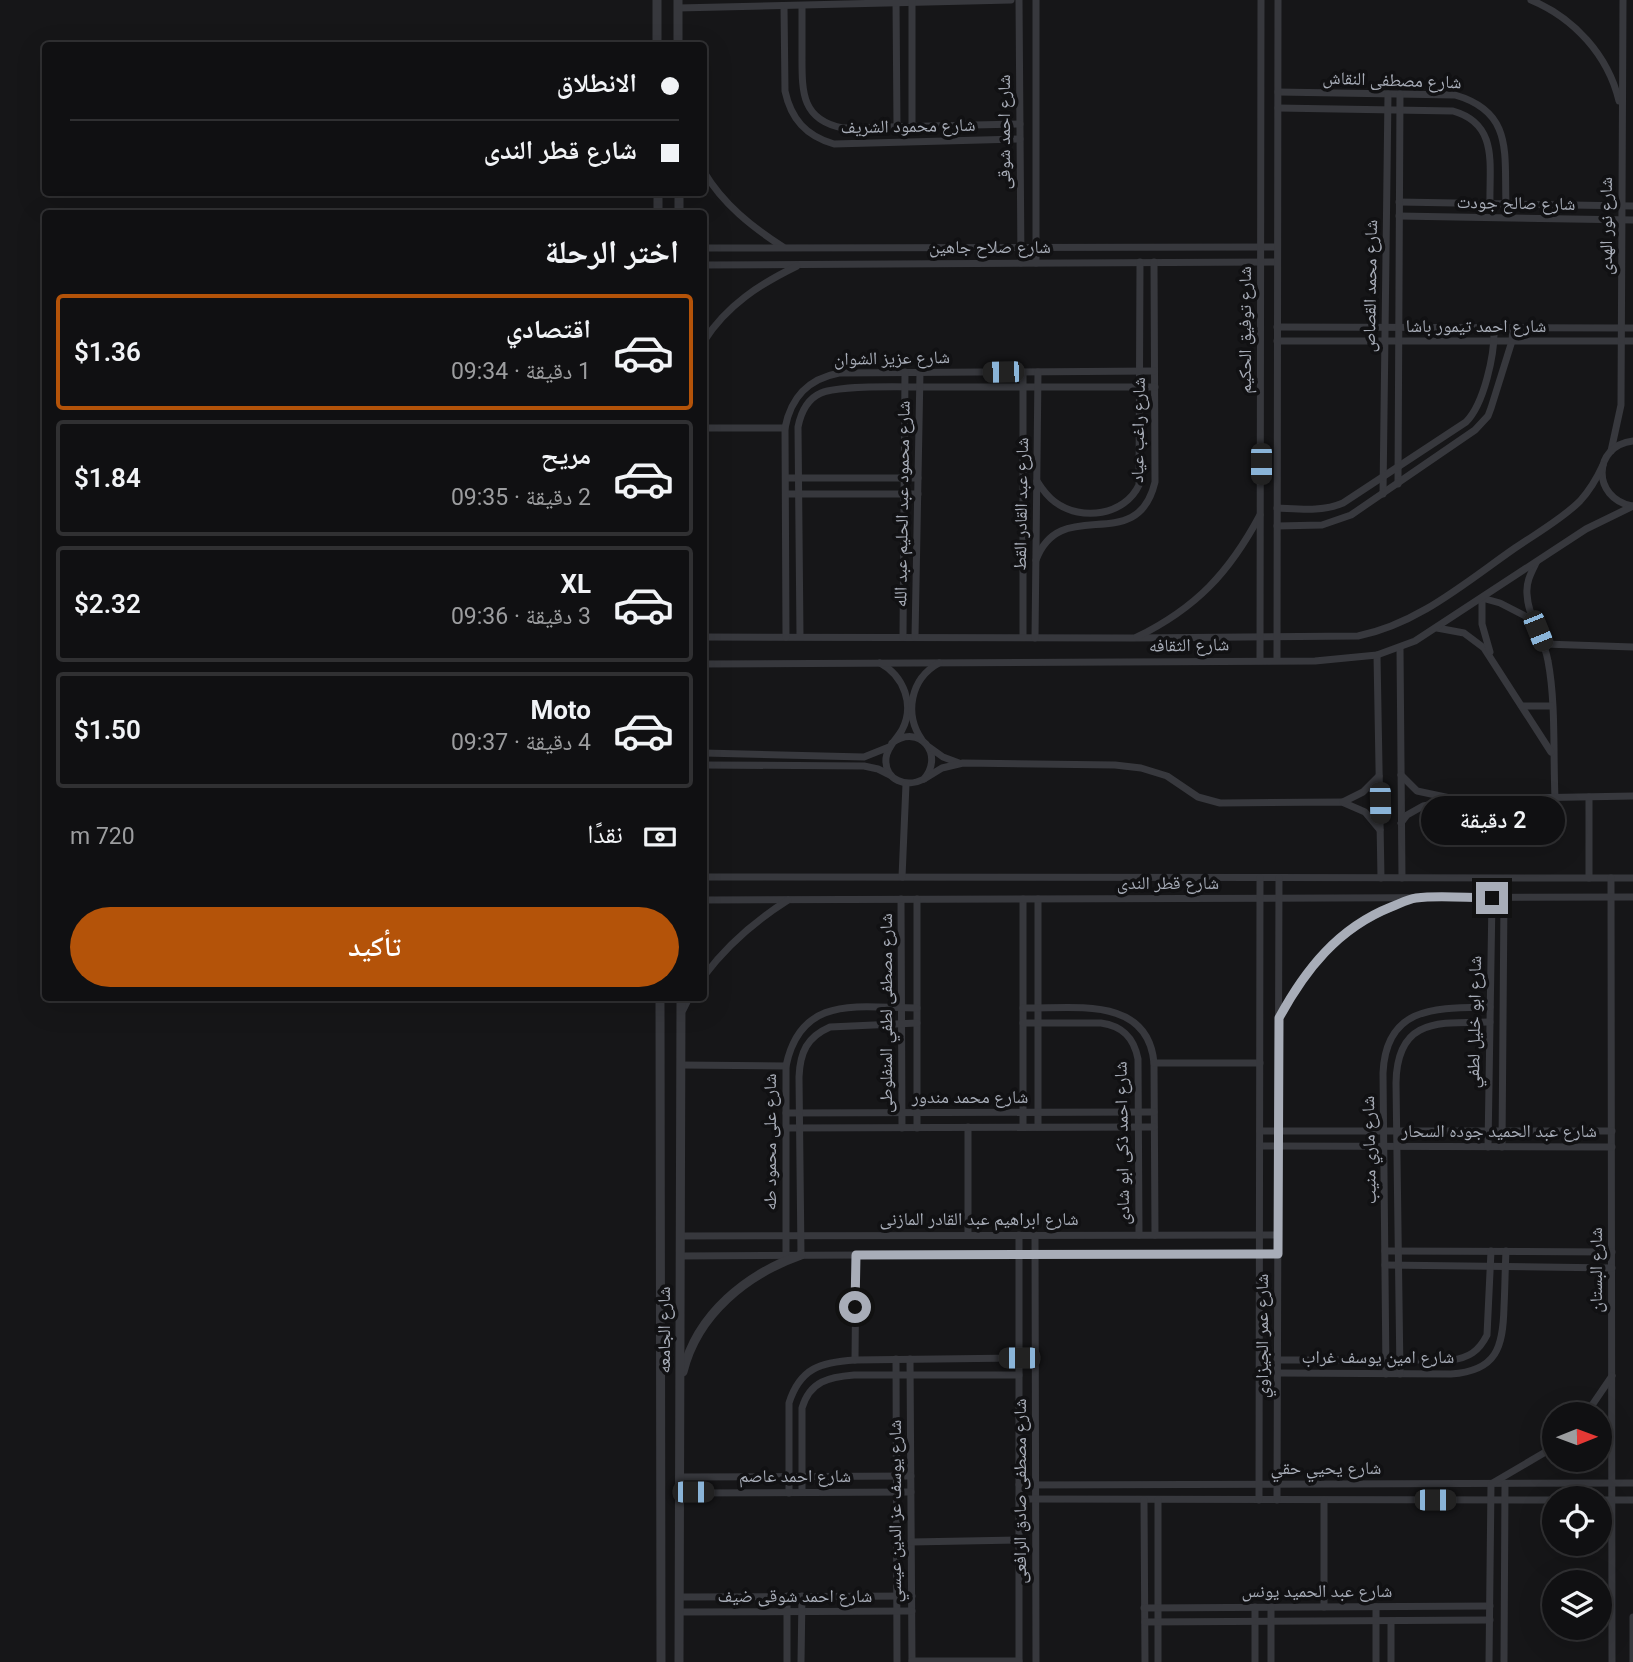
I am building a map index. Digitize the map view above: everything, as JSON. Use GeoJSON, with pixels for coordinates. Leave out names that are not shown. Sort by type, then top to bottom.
{"type":"FeatureCollection","features":[{"type":"Feature","properties":{"kind":"street"},"geometry":{"type":"LineString","coordinates":[[657,0],[657,42]]}},
{"type":"Feature","properties":{"kind":"street"},"geometry":{"type":"LineString","coordinates":[[678,42],[678,4],[802,6],[896,1],[1011,0]]}},
{"type":"Feature","properties":{"kind":"street","name":"شارع احمد شوقى"},"geometry":{"type":"LineString","coordinates":[[1019,0],[1021,263]]}},
{"type":"Feature","properties":{"kind":"street","name":"شارع احمد شوقى"},"geometry":{"type":"LineString","coordinates":[[1036,0],[1036,263]]}},
{"type":"Feature","properties":{"kind":"street","name":"شارع توفيق الحكيم"},"geometry":{"type":"LineString","coordinates":[[1260,660],[1261,0]]}},
{"type":"Feature","properties":{"kind":"street","name":"شارع توفيق الحكيم"},"geometry":{"type":"LineString","coordinates":[[1277,660],[1278,0]]}},
{"type":"Feature","properties":{"kind":"street"},"geometry":{"type":"LineString","coordinates":[[1531,0],[1556,12],[1592,45],[1611,77],[1622,113]]}},
{"type":"Feature","properties":{"kind":"street","name":"شارع نور الهدى"},"geometry":{"type":"LineString","coordinates":[[1603,465],[1611,451],[1621,405],[1623,0]]}},
{"type":"Feature","properties":{"kind":"street"},"geometry":{"type":"LineString","coordinates":[[896,1],[897,127]]}},
{"type":"Feature","properties":{"kind":"street"},"geometry":{"type":"LineString","coordinates":[[912,1],[912,127]]}},
{"type":"Feature","properties":{"kind":"street","name":"شارع محمود الشريف"},"geometry":{"type":"LineString","coordinates":[[784,6],[785,91],[793,115],[810,134],[834,144],[1020,139]]}},
{"type":"Feature","properties":{"kind":"street","name":"شارع محمود الشريف"},"geometry":{"type":"LineString","coordinates":[[802,6],[802,85],[808,106],[822,121],[843,128],[1020,124]]}},
{"type":"Feature","properties":{"kind":"street","name":"شارع مصطفى النقاش"},"geometry":{"type":"LineString","coordinates":[[1278,92],[1455,95],[1485,108],[1496,120]]}},
{"type":"Feature","properties":{"kind":"street","name":"شارع محمد القصاص"},"geometry":{"type":"LineString","coordinates":[[1383,494],[1388,94]]}},
{"type":"Feature","properties":{"kind":"street","name":"شارع محمد القصاص"},"geometry":{"type":"LineString","coordinates":[[1398,484],[1400,94]]}},
{"type":"Feature","properties":{"kind":"street","name":"شارع مصطفى النقاش"},"geometry":{"type":"LineString","coordinates":[[1278,108],[1453,111],[1465,114],[1483,129]]}},
{"type":"Feature","properties":{"kind":"street"},"geometry":{"type":"LineString","coordinates":[[1490,204],[1488,139],[1483,129],[1496,120],[1503,135],[1510,204],[1514,218]]}},
{"type":"Feature","properties":{"kind":"street"},"geometry":{"type":"LineString","coordinates":[[707,176],[730,206],[755,229],[784,247]]}},
{"type":"Feature","properties":{"kind":"street","name":"شارع صالح جودت"},"geometry":{"type":"LineString","coordinates":[[1399,202],[1633,206]]}},
{"type":"Feature","properties":{"kind":"street","name":"شارع صالح جودت"},"geometry":{"type":"LineString","coordinates":[[1399,216],[1633,220]]}},
{"type":"Feature","properties":{"kind":"street","name":"شارع صلاح جاهين"},"geometry":{"type":"LineString","coordinates":[[707,248],[1277,247]]}},
{"type":"Feature","properties":{"kind":"street","name":"شارع راغب عياد"},"geometry":{"type":"LineString","coordinates":[[1037,481],[1055,502],[1081,513],[1109,511],[1134,496],[1140,474],[1140,262]]}},
{"type":"Feature","properties":{"kind":"street","name":"شارع راغب عياد"},"geometry":{"type":"LineString","coordinates":[[1036,560],[1049,537],[1060,530],[1131,519],[1143,510],[1152,497],[1155,482],[1154,262]]}},
{"type":"Feature","properties":{"kind":"street","name":"شارع صلاح جاهين"},"geometry":{"type":"LineString","coordinates":[[707,265],[1277,262]]}},
{"type":"Feature","properties":{"kind":"street"},"geometry":{"type":"LineString","coordinates":[[707,336],[738,301],[768,280],[801,264]]}},
{"type":"Feature","properties":{"kind":"street","name":"شارع احمد تيمور باشا"},"geometry":{"type":"LineString","coordinates":[[1277,327],[1633,328]]}},
{"type":"Feature","properties":{"kind":"street"},"geometry":{"type":"LineString","coordinates":[[1277,509],[1332,508],[1352,499],[1466,422],[1476,411],[1495,341],[1494,328]]}},
{"type":"Feature","properties":{"kind":"street"},"geometry":{"type":"LineString","coordinates":[[1278,526],[1332,523],[1351,515],[1483,423],[1491,408],[1513,341],[1513,328]]}},
{"type":"Feature","properties":{"kind":"street","name":"شارع احمد تيمور باشا"},"geometry":{"type":"LineString","coordinates":[[1277,341],[1633,341]]}},
{"type":"Feature","properties":{"kind":"street","name":"شارع عزيز الشوان"},"geometry":{"type":"LineString","coordinates":[[786,637],[785,428],[793,401],[813,382],[839,373],[1154,371]]}},
{"type":"Feature","properties":{"kind":"street","name":"شارع محمود عبد الحليم عبد الله"},"geometry":{"type":"LineString","coordinates":[[903,637],[905,372]]}},
{"type":"Feature","properties":{"kind":"street","name":"شارع محمود عبد الحليم عبد الله"},"geometry":{"type":"LineString","coordinates":[[915,637],[920,372]]}},
{"type":"Feature","properties":{"kind":"street","name":"شارع عبد القادر القط"},"geometry":{"type":"LineString","coordinates":[[1023,372],[1023,638]]}},
{"type":"Feature","properties":{"kind":"street","name":"شارع عبد القادر القط"},"geometry":{"type":"LineString","coordinates":[[1035,638],[1038,372]]}},
{"type":"Feature","properties":{"kind":"street","name":"شارع عزيز الشوان"},"geometry":{"type":"LineString","coordinates":[[800,636],[798,427],[801,413],[809,401],[820,393],[905,387],[1155,387]]}},
{"type":"Feature","properties":{"kind":"street"},"geometry":{"type":"LineString","coordinates":[[707,428],[785,428]]}},
{"type":"Feature","properties":{"kind":"street"},"geometry":{"type":"LineString","coordinates":[[1611,451],[1618,445],[1633,441]]}},
{"type":"Feature","properties":{"kind":"street"},"geometry":{"type":"LineString","coordinates":[[1603,465],[1603,483],[1608,492],[1615,499],[1633,506]]}},
{"type":"Feature","properties":{"kind":"street","name":"شارع الثقافه"},"geometry":{"type":"LineString","coordinates":[[707,637],[1358,636],[1388,629],[1417,615],[1569,510],[1589,490],[1603,465]]}},
{"type":"Feature","properties":{"kind":"street"},"geometry":{"type":"LineString","coordinates":[[786,478],[918,478]]}},
{"type":"Feature","properties":{"kind":"street"},"geometry":{"type":"LineString","coordinates":[[786,494],[918,494]]}},
{"type":"Feature","properties":{"kind":"street","name":"شارع الثقافه"},"geometry":{"type":"LineString","coordinates":[[707,664],[1325,661],[1377,655],[1400,648],[1436,628],[1597,522],[1633,506]]}},
{"type":"Feature","properties":{"kind":"street"},"geometry":{"type":"LineString","coordinates":[[1133,638],[1169,620],[1209,589],[1229,567],[1260,515]]}},
{"type":"Feature","properties":{"kind":"street"},"geometry":{"type":"LineString","coordinates":[[1536,561],[1528,581],[1527,592],[1531,619],[1544,644],[1550,671],[1555,797]]}},
{"type":"Feature","properties":{"kind":"street"},"geometry":{"type":"LineString","coordinates":[[1493,660],[1484,631],[1482,598],[1500,603],[1531,619]]}},
{"type":"Feature","properties":{"kind":"street"},"geometry":{"type":"LineString","coordinates":[[1436,628],[1458,630],[1484,648],[1553,754]]}},
{"type":"Feature","properties":{"kind":"street"},"geometry":{"type":"LineString","coordinates":[[1544,644],[1633,647]]}},
{"type":"Feature","properties":{"kind":"street"},"geometry":{"type":"LineString","coordinates":[[1400,648],[1402,878]]}},
{"type":"Feature","properties":{"kind":"street"},"geometry":{"type":"LineString","coordinates":[[1377,655],[1381,878]]}},
{"type":"Feature","properties":{"kind":"street"},"geometry":{"type":"LineString","coordinates":[[880,663],[898,678],[907,700],[905,723],[891,745],[885,761],[890,775]]}},
{"type":"Feature","properties":{"kind":"street"},"geometry":{"type":"LineString","coordinates":[[924,779],[932,763],[931,753],[913,721],[913,696],[925,674],[940,663]]}},
{"type":"Feature","properties":{"kind":"street"},"geometry":{"type":"LineString","coordinates":[[1522,706],[1551,706]]}},
{"type":"Feature","properties":{"kind":"street"},"geometry":{"type":"LineString","coordinates":[[707,753],[864,757],[909,737],[926,744],[943,758],[963,764]]}},
{"type":"Feature","properties":{"kind":"street"},"geometry":{"type":"LineString","coordinates":[[707,765],[864,766],[878,769],[906,784],[924,779],[942,768],[963,764],[1127,766],[1167,776],[1198,797],[1220,803],[1342,802],[1365,811],[1380,830]]}},
{"type":"Feature","properties":{"kind":"street"},"geometry":{"type":"LineString","coordinates":[[1401,775],[1417,791],[1461,799]]}},
{"type":"Feature","properties":{"kind":"street"},"geometry":{"type":"LineString","coordinates":[[1342,802],[1363,792],[1379,776]]}},
{"type":"Feature","properties":{"kind":"street"},"geometry":{"type":"LineString","coordinates":[[902,877],[906,784]]}},
{"type":"Feature","properties":{"kind":"street"},"geometry":{"type":"LineString","coordinates":[[1401,822],[1407,815],[1423,806],[1461,799],[1633,796]]}},
{"type":"Feature","properties":{"kind":"street"},"geometry":{"type":"LineString","coordinates":[[1589,797],[1589,878]]}},
{"type":"Feature","properties":{"kind":"street","name":"شارع قطر الندى"},"geometry":{"type":"LineString","coordinates":[[707,877],[1633,878]]}},
{"type":"Feature","properties":{"kind":"street","name":"شارع عمر الجيزاوي"},"geometry":{"type":"LineString","coordinates":[[1259,1500],[1260,878]]}},
{"type":"Feature","properties":{"kind":"street","name":"شارع عمر الجيزاوي"},"geometry":{"type":"LineString","coordinates":[[1277,1500],[1279,878]]}},
{"type":"Feature","properties":{"kind":"street","name":"شارع البستان"},"geometry":{"type":"LineString","coordinates":[[1611,878],[1612,1483]]}},
{"type":"Feature","properties":{"kind":"street","name":"شارع قطر الندى"},"geometry":{"type":"LineString","coordinates":[[707,900],[1633,897]]}},
{"type":"Feature","properties":{"kind":"street"},"geometry":{"type":"LineString","coordinates":[[1279,1018],[1294,989],[1324,950],[1379,912],[1414,898]]}},
{"type":"Feature","properties":{"kind":"street","name":"شارع ابو خليل لطفي"},"geometry":{"type":"LineString","coordinates":[[1488,1146],[1492,898]]}},
{"type":"Feature","properties":{"kind":"street","name":"شارع ابو خليل لطفي"},"geometry":{"type":"LineString","coordinates":[[1502,1147],[1504,898]]}},
{"type":"Feature","properties":{"kind":"street"},"geometry":{"type":"LineString","coordinates":[[707,973],[741,935],[789,899]]}},
{"type":"Feature","properties":{"kind":"street","name":"شارع مصطفى لطفي المنفلوطى"},"geometry":{"type":"LineString","coordinates":[[901,899],[902,1128]]}},
{"type":"Feature","properties":{"kind":"street","name":"شارع مصطفى لطفي المنفلوطى"},"geometry":{"type":"LineString","coordinates":[[917,1128],[918,899]]}},
{"type":"Feature","properties":{"kind":"street"},"geometry":{"type":"LineString","coordinates":[[1023,899],[1023,1127]]}},
{"type":"Feature","properties":{"kind":"street"},"geometry":{"type":"LineString","coordinates":[[1038,899],[1038,1127]]}},
{"type":"Feature","properties":{"kind":"street","name":"شارع الجامعه"},"geometry":{"type":"LineString","coordinates":[[660,1001],[662,1662]]}},
{"type":"Feature","properties":{"kind":"street","name":"شارع الجامعه"},"geometry":{"type":"LineString","coordinates":[[679,1662],[681,1001]]}},
{"type":"Feature","properties":{"kind":"street"},"geometry":{"type":"LineString","coordinates":[[681,1021],[687,1001]]}},
{"type":"Feature","properties":{"kind":"street","name":"شارع ماري منيب"},"geometry":{"type":"LineString","coordinates":[[1386,1374],[1384,1058],[1387,1046],[1400,1025],[1410,1017],[1433,1009],[1490,1007]]}},
{"type":"Feature","properties":{"kind":"street","name":"شارع على محمود طه"},"geometry":{"type":"LineString","coordinates":[[786,1255],[786,1066],[794,1039],[801,1028],[826,1011],[917,1008]]}},
{"type":"Feature","properties":{"kind":"street","name":"شارع احمد ذكى ابو شادى"},"geometry":{"type":"LineString","coordinates":[[1023,1008],[1108,1010],[1128,1017],[1144,1032],[1150,1042],[1154,1063],[1155,1235]]}},
{"type":"Feature","properties":{"kind":"street","name":"شارع ماري منيب"},"geometry":{"type":"LineString","coordinates":[[1400,1374],[1396,1069],[1408,1038],[1428,1026],[1490,1022]]}},
{"type":"Feature","properties":{"kind":"street","name":"شارع على محمود طه"},"geometry":{"type":"LineString","coordinates":[[801,1255],[800,1064],[803,1051],[809,1040],[818,1032],[830,1027],[917,1023]]}},
{"type":"Feature","properties":{"kind":"street","name":"شارع احمد ذكى ابو شادى"},"geometry":{"type":"LineString","coordinates":[[1023,1023],[1101,1023],[1122,1030],[1136,1048],[1139,1235]]}},
{"type":"Feature","properties":{"kind":"street"},"geometry":{"type":"LineString","coordinates":[[1154,1063],[1260,1063]]}},
{"type":"Feature","properties":{"kind":"street"},"geometry":{"type":"LineString","coordinates":[[681,1065],[786,1066]]}},
{"type":"Feature","properties":{"kind":"street","name":"شارع محمد مندور"},"geometry":{"type":"LineString","coordinates":[[786,1113],[1154,1112]]}},
{"type":"Feature","properties":{"kind":"street"},"geometry":{"type":"LineString","coordinates":[[968,1127],[968,1235]]}},
{"type":"Feature","properties":{"kind":"street","name":"شارع محمد مندور"},"geometry":{"type":"LineString","coordinates":[[786,1128],[1154,1127]]}},
{"type":"Feature","properties":{"kind":"street","name":"شارع عبد الحميد جوده السحار"},"geometry":{"type":"LineString","coordinates":[[1260,1131],[1612,1131]]}},
{"type":"Feature","properties":{"kind":"street","name":"شارع عبد الحميد جوده السحار"},"geometry":{"type":"LineString","coordinates":[[1260,1146],[1612,1147]]}},
{"type":"Feature","properties":{"kind":"street","name":"شارع مصطفى صادق الرافعى"},"geometry":{"type":"LineString","coordinates":[[1019,1235],[1019,1661]]}},
{"type":"Feature","properties":{"kind":"street","name":"شارع مصطفى صادق الرافعى"},"geometry":{"type":"LineString","coordinates":[[1035,1235],[1036,1662]]}},
{"type":"Feature","properties":{"kind":"street","name":"شارع ابراهيم عبد القادر المازنى"},"geometry":{"type":"LineString","coordinates":[[680,1236],[1278,1235]]}},
{"type":"Feature","properties":{"kind":"street"},"geometry":{"type":"LineString","coordinates":[[1385,1251],[1612,1252]]}},
{"type":"Feature","properties":{"kind":"street","name":"شارع امين يوسف غراب"},"geometry":{"type":"LineString","coordinates":[[1277,1360],[1463,1359],[1473,1354],[1482,1346],[1489,1324],[1491,1251]]}},
{"type":"Feature","properties":{"kind":"street","name":"شارع امين يوسف غراب"},"geometry":{"type":"LineString","coordinates":[[1277,1373],[1463,1373],[1485,1364],[1493,1356],[1503,1334],[1506,1251]]}},
{"type":"Feature","properties":{"kind":"street","name":"شارع ابراهيم عبد القادر المازنى"},"geometry":{"type":"LineString","coordinates":[[680,1256],[1278,1254]]}},
{"type":"Feature","properties":{"kind":"street"},"geometry":{"type":"LineString","coordinates":[[680,1394],[690,1352],[719,1306],[746,1282],[801,1255]]}},
{"type":"Feature","properties":{"kind":"street"},"geometry":{"type":"LineString","coordinates":[[855,1360],[856,1255]]}},
{"type":"Feature","properties":{"kind":"street"},"geometry":{"type":"LineString","coordinates":[[1385,1265],[1612,1268]]}},
{"type":"Feature","properties":{"kind":"street"},"geometry":{"type":"LineString","coordinates":[[789,1493],[788,1417],[793,1390],[801,1379],[823,1364],[855,1360],[1019,1358]]}},
{"type":"Feature","properties":{"kind":"street","name":"شارع يوسف عز الدين عيسي"},"geometry":{"type":"LineString","coordinates":[[896,1359],[897,1662]]}},
{"type":"Feature","properties":{"kind":"street","name":"شارع يوسف عز الدين عيسي"},"geometry":{"type":"LineString","coordinates":[[910,1359],[912,1662]]}},
{"type":"Feature","properties":{"kind":"street"},"geometry":{"type":"LineString","coordinates":[[802,1492],[802,1408],[810,1390],[827,1378],[1019,1375]]}},
{"type":"Feature","properties":{"kind":"street"},"geometry":{"type":"LineString","coordinates":[[1594,1402],[1612,1375]]}},
{"type":"Feature","properties":{"kind":"street"},"geometry":{"type":"LineString","coordinates":[[1489,1662],[1491,1484],[1542,1454]]}},
{"type":"Feature","properties":{"kind":"street","name":"شارع احمد عاصم"},"geometry":{"type":"LineString","coordinates":[[679,1477],[911,1476]]}},
{"type":"Feature","properties":{"kind":"street","name":"شارع يحيي حقي"},"geometry":{"type":"LineString","coordinates":[[1019,1485],[1633,1483]]}},
{"type":"Feature","properties":{"kind":"street"},"geometry":{"type":"LineString","coordinates":[[1503,1662],[1505,1484]]}},
{"type":"Feature","properties":{"kind":"street","name":"شارع احمد عاصم"},"geometry":{"type":"LineString","coordinates":[[680,1493],[911,1492]]}},
{"type":"Feature","properties":{"kind":"street","name":"شارع يحيي حقي"},"geometry":{"type":"LineString","coordinates":[[1019,1499],[1542,1500]]}},
{"type":"Feature","properties":{"kind":"street"},"geometry":{"type":"LineString","coordinates":[[1144,1500],[1145,1662]]}},
{"type":"Feature","properties":{"kind":"street"},"geometry":{"type":"LineString","coordinates":[[1158,1500],[1158,1662]]}},
{"type":"Feature","properties":{"kind":"street"},"geometry":{"type":"LineString","coordinates":[[1324,1500],[1324,1607]]}},
{"type":"Feature","properties":{"kind":"street"},"geometry":{"type":"LineString","coordinates":[[1612,1500],[1633,1500]]}},
{"type":"Feature","properties":{"kind":"street"},"geometry":{"type":"LineString","coordinates":[[911,1542],[1019,1540]]}},
{"type":"Feature","properties":{"kind":"street","name":"شارع البستان"},"geometry":{"type":"LineString","coordinates":[[1612,1556],[1612,1662]]}},
{"type":"Feature","properties":{"kind":"street"},"geometry":{"type":"LineString","coordinates":[[787,1596],[787,1662]]}},
{"type":"Feature","properties":{"kind":"street"},"geometry":{"type":"LineString","coordinates":[[802,1596],[802,1662]]}},
{"type":"Feature","properties":{"kind":"street","name":"شارع احمد شوقى ضيف"},"geometry":{"type":"LineString","coordinates":[[679,1597],[912,1596]]}},
{"type":"Feature","properties":{"kind":"street","name":"شارع عبد الحميد يونس"},"geometry":{"type":"LineString","coordinates":[[1144,1608],[1490,1606]]}},
{"type":"Feature","properties":{"kind":"street"},"geometry":{"type":"LineString","coordinates":[[1255,1607],[1255,1662]]}},
{"type":"Feature","properties":{"kind":"street"},"geometry":{"type":"LineString","coordinates":[[1271,1607],[1271,1662]]}},
{"type":"Feature","properties":{"kind":"street"},"geometry":{"type":"LineString","coordinates":[[1376,1607],[1376,1662]]}},
{"type":"Feature","properties":{"kind":"street","name":"شارع احمد شوقى ضيف"},"geometry":{"type":"LineString","coordinates":[[679,1612],[912,1611]]}},
{"type":"Feature","properties":{"kind":"street"},"geometry":{"type":"LineString","coordinates":[[1633,1617],[1633,1662]]}},
{"type":"Feature","properties":{"kind":"street","name":"شارع عبد الحميد يونس"},"geometry":{"type":"LineString","coordinates":[[1144,1622],[1490,1620]]}},
{"type":"Feature","properties":{"kind":"street"},"geometry":{"type":"LineString","coordinates":[[1391,1621],[1391,1662]]}},
{"type":"Feature","properties":{"kind":"street"},"geometry":{"type":"LineString","coordinates":[[912,1662],[1019,1661]]}},
{"type":"Feature","properties":{"kind":"route"},"geometry":{"type":"LineString","coordinates":[[855,1307],[856,1255],[1278,1254],[1279,1018],[1294,989],[1324,950],[1379,912],[1414,898],[1492,898]]}}]}
